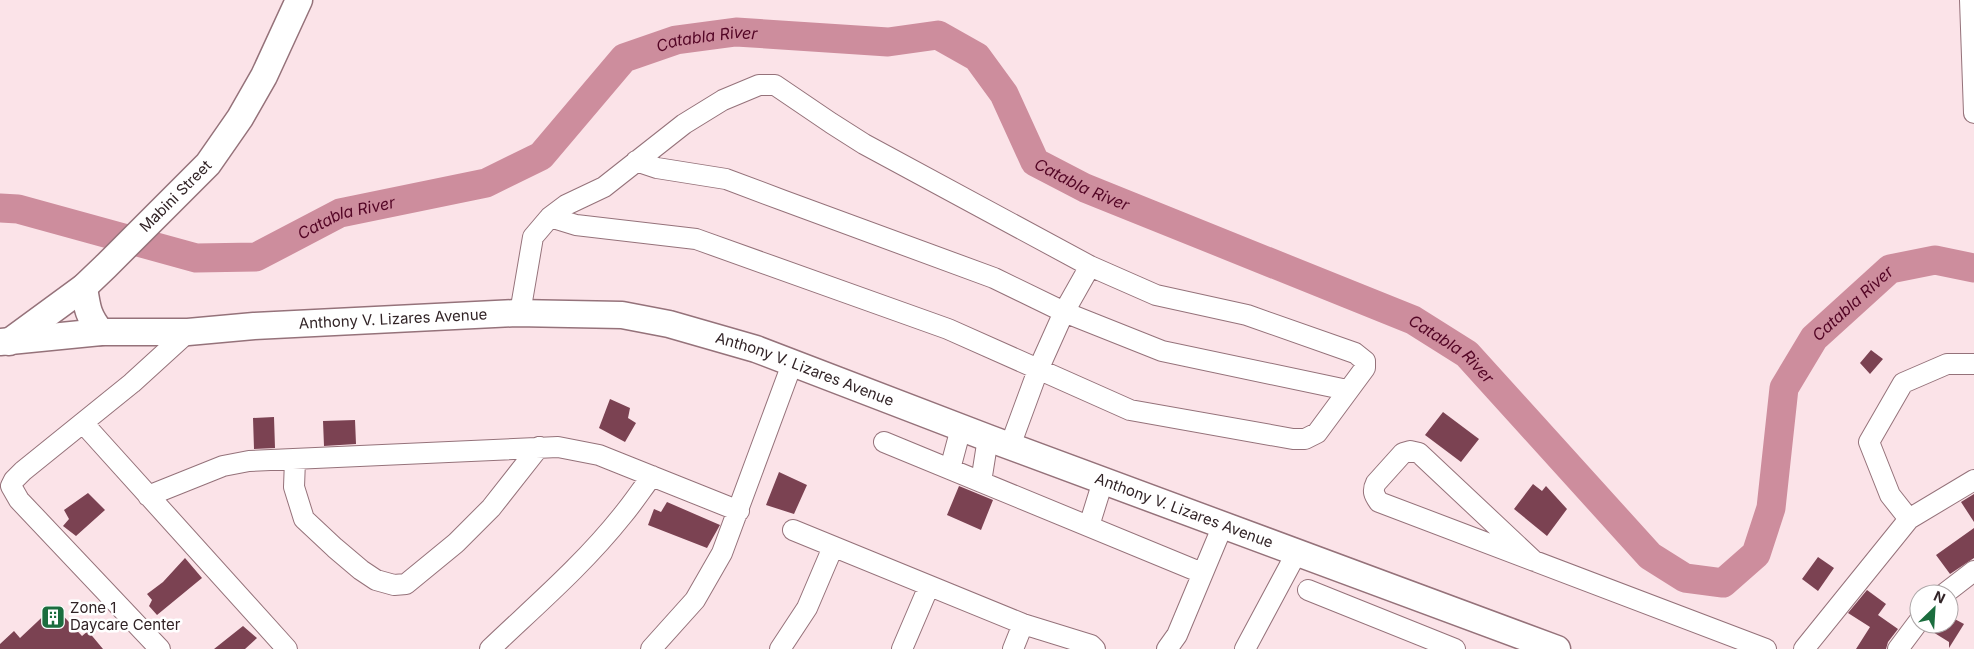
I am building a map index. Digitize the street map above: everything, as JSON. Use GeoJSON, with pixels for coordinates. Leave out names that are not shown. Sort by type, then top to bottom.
{"type":"FeatureCollection","features":[{"type":"Feature","properties":{"kind":"main road","name":"Mabini Street"},"geometry":{"type":"LineString","coordinates":[[4,344],[84,286],[192,182],[223,144],[240,118],[264,76],[299,0]]}},
{"type":"Feature","properties":{"kind":"main road"},"geometry":{"type":"LineString","coordinates":[[84,286],[86,305],[91,319],[102,332]]}},
{"type":"Feature","properties":{"kind":"main road","name":"Anthony V. Lizares Avenue"},"geometry":{"type":"LineString","coordinates":[[4,344],[102,332],[188,332],[254,326],[520,313],[622,315],[669,324],[756,349],[961,428],[1557,649]]}},
{"type":"Feature","properties":{"kind":"street"},"geometry":{"type":"LineString","coordinates":[[1970,0],[1974,113]]}},
{"type":"Feature","properties":{"kind":"street"},"geometry":{"type":"LineString","coordinates":[[520,313],[534,237],[550,217],[566,205],[604,187],[684,124],[723,100],[759,85],[775,85],[864,144],[1090,266],[1156,295],[1247,315],[1355,352],[1365,361],[1365,368],[1317,433],[1305,439],[1292,439],[1130,410],[948,329],[696,239],[576,225],[550,217]]}},
{"type":"Feature","properties":{"kind":"street"},"geometry":{"type":"LineString","coordinates":[[636,161],[656,168],[726,180],[994,278],[1064,312],[1162,351],[1347,390]]}},
{"type":"Feature","properties":{"kind":"street"},"geometry":{"type":"LineString","coordinates":[[981,482],[999,442],[1038,370],[1064,312],[1090,266]]}},
{"type":"Feature","properties":{"kind":"street"},"geometry":{"type":"LineString","coordinates":[[160,649],[19,500],[12,489],[12,483],[132,383],[188,332]]}},
{"type":"Feature","properties":{"kind":"street"},"geometry":{"type":"LineString","coordinates":[[651,649],[694,600],[722,553],[792,364]]}},
{"type":"Feature","properties":{"kind":"street"},"geometry":{"type":"LineString","coordinates":[[1909,519],[1890,495],[1869,442],[1903,383],[1946,364],[1974,364]]}},
{"type":"Feature","properties":{"kind":"street"},"geometry":{"type":"LineString","coordinates":[[82,423],[287,649]]}},
{"type":"Feature","properties":{"kind":"street"},"geometry":{"type":"LineString","coordinates":[[950,469],[961,428]]}},
{"type":"Feature","properties":{"kind":"street"},"geometry":{"type":"LineString","coordinates":[[884,442],[1202,572]]}},
{"type":"Feature","properties":{"kind":"street"},"geometry":{"type":"LineString","coordinates":[[295,460],[294,487],[304,518],[361,570],[376,580],[394,585],[406,584],[456,543],[491,508],[539,447]]}},
{"type":"Feature","properties":{"kind":"street"},"geometry":{"type":"LineString","coordinates":[[148,496],[223,466],[249,461],[558,447],[577,449],[599,455],[738,511]]}},
{"type":"Feature","properties":{"kind":"street"},"geometry":{"type":"LineString","coordinates":[[1534,561],[1419,453],[1410,451],[1403,453],[1374,488],[1374,495],[1379,502],[1534,561],[1766,649]]}},
{"type":"Feature","properties":{"kind":"street"},"geometry":{"type":"LineString","coordinates":[[490,649],[594,548],[622,516],[652,476]]}},
{"type":"Feature","properties":{"kind":"street"},"geometry":{"type":"LineString","coordinates":[[1804,649],[1909,519],[1974,480]]}},
{"type":"Feature","properties":{"kind":"street"},"geometry":{"type":"LineString","coordinates":[[1089,526],[1103,481]]}},
{"type":"Feature","properties":{"kind":"street"},"geometry":{"type":"LineString","coordinates":[[1167,649],[1177,635],[1223,525]]}},
{"type":"Feature","properties":{"kind":"street"},"geometry":{"type":"LineString","coordinates":[[793,530],[1023,624],[1091,645],[1096,649]]}},
{"type":"Feature","properties":{"kind":"street"},"geometry":{"type":"LineString","coordinates":[[780,649],[807,608],[833,547]]}},
{"type":"Feature","properties":{"kind":"street"},"geometry":{"type":"LineString","coordinates":[[1245,649],[1298,552]]}},
{"type":"Feature","properties":{"kind":"street"},"geometry":{"type":"LineString","coordinates":[[1957,584],[1974,571]]}},
{"type":"Feature","properties":{"kind":"street"},"geometry":{"type":"LineString","coordinates":[[902,649],[929,586]]}},
{"type":"Feature","properties":{"kind":"street"},"geometry":{"type":"LineString","coordinates":[[1308,590],[1454,649]]}},
{"type":"Feature","properties":{"kind":"street"},"geometry":{"type":"LineString","coordinates":[[1013,649],[1023,624]]}},
{"type":"Feature","properties":{"kind":"street"},"geometry":{"type":"LineString","coordinates":[[1898,649],[1910,634]]}},
{"type":"Feature","properties":{"kind":"building"},"geometry":{"type":"Polygon","coordinates":[[[1871,350],[1883,359],[1870,374],[1860,363],[1871,350]]]}},
{"type":"Feature","properties":{"kind":"building"},"geometry":{"type":"Polygon","coordinates":[[[610,399],[630,408],[628,418],[636,423],[625,442],[599,428],[610,399]]]}},
{"type":"Feature","properties":{"kind":"building"},"geometry":{"type":"Polygon","coordinates":[[[1443,412],[1479,439],[1461,462],[1425,435],[1443,412]]]}},
{"type":"Feature","properties":{"kind":"building"},"geometry":{"type":"Polygon","coordinates":[[[274,417],[275,448],[254,449],[253,418],[274,417]]]}},
{"type":"Feature","properties":{"kind":"building"},"geometry":{"type":"Polygon","coordinates":[[[355,420],[356,444],[324,446],[323,421],[355,420]]]}},
{"type":"Feature","properties":{"kind":"building"},"geometry":{"type":"Polygon","coordinates":[[[779,472],[807,485],[794,514],[766,505],[779,472]]]}},
{"type":"Feature","properties":{"kind":"building"},"geometry":{"type":"Polygon","coordinates":[[[1533,484],[1542,491],[1546,486],[1567,509],[1547,536],[1514,509],[1533,484]]]}},
{"type":"Feature","properties":{"kind":"building"},"geometry":{"type":"Polygon","coordinates":[[[959,486],[993,500],[981,530],[947,515],[959,486]]]}},
{"type":"Feature","properties":{"kind":"building"},"geometry":{"type":"Polygon","coordinates":[[[88,493],[105,510],[76,536],[63,526],[69,519],[64,510],[88,493]]]}},
{"type":"Feature","properties":{"kind":"building"},"geometry":{"type":"Polygon","coordinates":[[[1974,494],[1974,522],[1961,502],[1974,494]]]}},
{"type":"Feature","properties":{"kind":"building"},"geometry":{"type":"Polygon","coordinates":[[[667,502],[720,525],[707,548],[648,525],[654,509],[661,512],[667,502]]]}},
{"type":"Feature","properties":{"kind":"building"},"geometry":{"type":"Polygon","coordinates":[[[1974,528],[1974,558],[1950,574],[1936,555],[1974,528]]]}},
{"type":"Feature","properties":{"kind":"building"},"geometry":{"type":"Polygon","coordinates":[[[1818,557],[1834,568],[1818,591],[1802,579],[1818,557]]]}},
{"type":"Feature","properties":{"kind":"building"},"geometry":{"type":"Polygon","coordinates":[[[185,558],[202,578],[157,615],[149,606],[152,600],[147,594],[163,582],[185,558]]]}},
{"type":"Feature","properties":{"kind":"building"},"geometry":{"type":"Polygon","coordinates":[[[1867,590],[1886,604],[1878,615],[1898,629],[1888,642],[1886,649],[1856,649],[1870,627],[1848,613],[1867,590]]]}},
{"type":"Feature","properties":{"kind":"building"},"geometry":{"type":"Polygon","coordinates":[[[54,606],[82,636],[88,631],[103,649],[0,649],[0,644],[14,631],[20,638],[54,606]]]}},
{"type":"Feature","properties":{"kind":"building"},"geometry":{"type":"Polygon","coordinates":[[[1959,621],[1964,624],[1959,632],[1959,621]]]}},
{"type":"Feature","properties":{"kind":"building"},"geometry":{"type":"Polygon","coordinates":[[[243,626],[257,638],[245,649],[214,649],[243,626]]]}},
{"type":"Feature","properties":{"kind":"building"},"geometry":{"type":"Polygon","coordinates":[[[1936,634],[1958,634],[1949,648],[1949,642],[1936,634]]]}},
{"type":"Feature","properties":{"kind":"waterway","name":"Catabla River"},"geometry":{"type":"LineString","coordinates":[[0,208],[18,209],[196,258],[256,257],[340,213],[486,183],[541,156],[624,58],[676,40],[736,32],[888,42],[938,35],[977,57],[1004,94],[1035,162],[1085,188],[1413,320],[1467,354],[1650,556],[1685,578],[1723,583],[1756,554],[1771,508],[1784,388],[1814,338],[1890,269],[1935,260],[1974,268]]}},
{"type":"Feature","properties":{"kind":"place","name":"Zone 1 Daycare Center"},"geometry":{"type":"Point","coordinates":[53,617]}}]}
